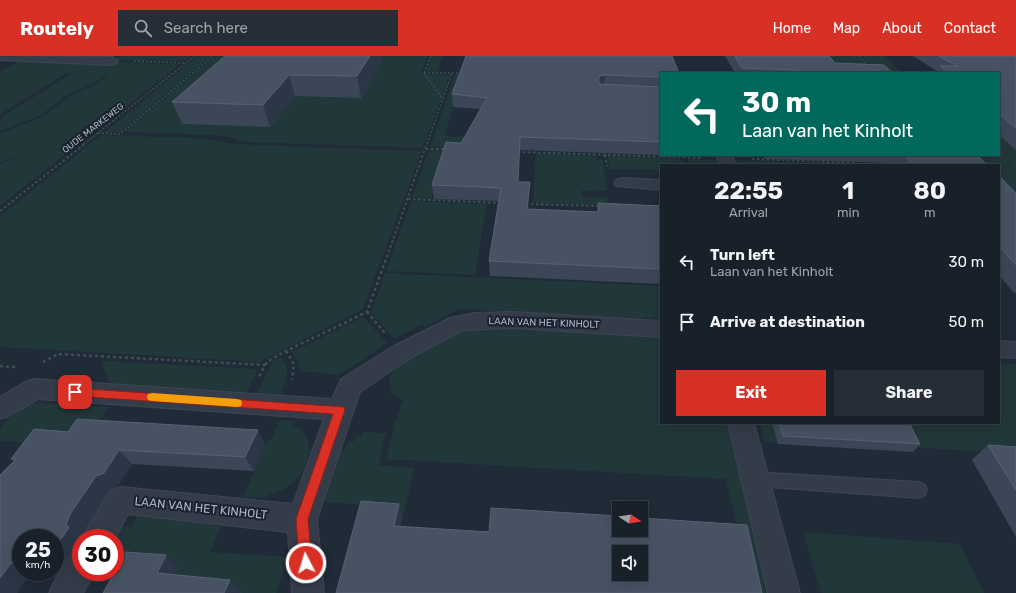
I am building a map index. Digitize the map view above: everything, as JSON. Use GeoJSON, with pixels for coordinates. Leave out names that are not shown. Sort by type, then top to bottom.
{"type":"FeatureCollection","features":[{"type":"Feature","properties":{"kind":"street"},"geometry":{"type":"LineString","coordinates":[[0,57],[112,61]]}},
{"type":"Feature","properties":{"kind":"street"},"geometry":{"type":"LineString","coordinates":[[622,183],[660,184]]}},
{"type":"Feature","properties":{"kind":"street","name":"LAAN VAN HET KINHOLT"},"geometry":{"type":"LineString","coordinates":[[308,593],[302,519],[340,410],[350,386],[402,352],[458,323],[513,320],[660,329]]}},
{"type":"Feature","properties":{"kind":"street"},"geometry":{"type":"LineString","coordinates":[[1000,349],[1016,350]]}},
{"type":"Feature","properties":{"kind":"street"},"geometry":{"type":"LineString","coordinates":[[0,409],[34,389],[340,410]]}},
{"type":"Feature","properties":{"kind":"street"},"geometry":{"type":"LineString","coordinates":[[741,424],[784,593]]}},
{"type":"Feature","properties":{"kind":"street","name":"LAAN VAN HET KINHOLT"},"geometry":{"type":"LineString","coordinates":[[103,529],[121,500],[302,519]]}},
{"type":"Feature","properties":{"kind":"street"},"geometry":{"type":"LineString","coordinates":[[65,593],[72,581]]}},
{"type":"Feature","properties":{"kind":"lane"},"geometry":{"type":"LineString","coordinates":[[755,479],[919,490]]}},
{"type":"Feature","properties":{"kind":"path","name":"OUDE MARKEWEG"},"geometry":{"type":"LineString","coordinates":[[0,211],[195,56]]}},
{"type":"Feature","properties":{"kind":"path"},"geometry":{"type":"LineString","coordinates":[[98,133],[120,134],[213,56]]}},
{"type":"Feature","properties":{"kind":"path"},"geometry":{"type":"LineString","coordinates":[[424,73],[431,56]]}},
{"type":"Feature","properties":{"kind":"path"},"geometry":{"type":"LineString","coordinates":[[859,56],[872,69]]}},
{"type":"Feature","properties":{"kind":"path"},"geometry":{"type":"LineString","coordinates":[[112,61],[186,63]]}},
{"type":"Feature","properties":{"kind":"path"},"geometry":{"type":"LineString","coordinates":[[424,73],[463,73]]}},
{"type":"Feature","properties":{"kind":"path"},"geometry":{"type":"LineString","coordinates":[[424,73],[443,100]]}},
{"type":"Feature","properties":{"kind":"path"},"geometry":{"type":"LineString","coordinates":[[247,404],[268,361],[367,312],[452,73]]}},
{"type":"Feature","properties":{"kind":"path"},"geometry":{"type":"LineString","coordinates":[[426,149],[449,150]]}},
{"type":"Feature","properties":{"kind":"path"},"geometry":{"type":"LineString","coordinates":[[512,152],[858,164]]}},
{"type":"Feature","properties":{"kind":"path"},"geometry":{"type":"LineString","coordinates":[[854,160],[858,164]]}},
{"type":"Feature","properties":{"kind":"path"},"geometry":{"type":"LineString","coordinates":[[408,199],[502,203]]}},
{"type":"Feature","properties":{"kind":"path"},"geometry":{"type":"LineString","coordinates":[[525,204],[604,206]]}},
{"type":"Feature","properties":{"kind":"path"},"geometry":{"type":"LineString","coordinates":[[38,364],[58,354],[265,365]]}},
{"type":"Feature","properties":{"kind":"green space"},"geometry":{"type":"Polygon","coordinates":[[[120,56],[191,56],[186,60],[180,61],[115,60],[120,56]]]}},
{"type":"Feature","properties":{"kind":"green space"},"geometry":{"type":"Polygon","coordinates":[[[198,56],[211,56],[120,132],[105,132],[198,56]]]}},
{"type":"Feature","properties":{"kind":"green space"},"geometry":{"type":"Polygon","coordinates":[[[215,56],[428,56],[420,74],[450,75],[423,148],[243,142],[230,137],[209,135],[124,132],[215,56]]]}},
{"type":"Feature","properties":{"kind":"green space"},"geometry":{"type":"Polygon","coordinates":[[[433,56],[443,56],[437,72],[426,71],[433,56]]]}},
{"type":"Feature","properties":{"kind":"green space"},"geometry":{"type":"Polygon","coordinates":[[[814,56],[858,56],[874,72],[828,72],[814,56]]]}},
{"type":"Feature","properties":{"kind":"green space"},"geometry":{"type":"Polygon","coordinates":[[[861,56],[884,56],[901,72],[878,72],[861,56]]]}},
{"type":"Feature","properties":{"kind":"green space"},"geometry":{"type":"Polygon","coordinates":[[[22,60],[174,64],[178,66],[0,206],[0,164],[23,156],[0,162],[0,134],[44,116],[72,95],[93,86],[108,76],[105,76],[92,84],[67,95],[41,115],[0,131],[0,123],[3,116],[71,74],[67,73],[0,114],[0,72],[22,60]]]}},
{"type":"Feature","properties":{"kind":"green space"},"geometry":{"type":"Polygon","coordinates":[[[455,74],[536,76],[453,107],[445,136],[534,139],[530,150],[430,147],[455,74]]]}},
{"type":"Feature","properties":{"kind":"green space"},"geometry":{"type":"Polygon","coordinates":[[[1000,134],[1016,150],[1016,191],[1000,190],[1000,164],[969,164],[961,156],[1000,156],[1000,134]]]}},
{"type":"Feature","properties":{"kind":"green space"},"geometry":{"type":"Polygon","coordinates":[[[101,135],[199,138],[234,144],[422,151],[363,309],[259,362],[0,347],[0,216],[101,135]]]}},
{"type":"Feature","properties":{"kind":"green space"},"geometry":{"type":"Polygon","coordinates":[[[429,150],[446,151],[431,199],[412,198],[429,150]]]}},
{"type":"Feature","properties":{"kind":"green space"},"geometry":{"type":"Polygon","coordinates":[[[536,153],[597,156],[597,159],[603,160],[607,191],[596,192],[582,190],[582,196],[585,196],[585,198],[607,197],[608,205],[533,203],[536,153]]]}},
{"type":"Feature","properties":{"kind":"green space"},"geometry":{"type":"Polygon","coordinates":[[[608,156],[682,159],[684,164],[660,164],[660,170],[609,169],[608,156]]]}},
{"type":"Feature","properties":{"kind":"green space"},"geometry":{"type":"Polygon","coordinates":[[[687,159],[719,160],[721,164],[689,164],[687,159]]]}},
{"type":"Feature","properties":{"kind":"green space"},"geometry":{"type":"Polygon","coordinates":[[[736,160],[810,164],[739,164],[736,160]]]}},
{"type":"Feature","properties":{"kind":"green space"},"geometry":{"type":"Polygon","coordinates":[[[411,201],[487,204],[475,275],[386,271],[411,201]]]}},
{"type":"Feature","properties":{"kind":"green space"},"geometry":{"type":"Polygon","coordinates":[[[385,273],[660,286],[660,319],[458,309],[425,327],[422,324],[395,339],[371,313],[385,273]]]}},
{"type":"Feature","properties":{"kind":"green space"},"geometry":{"type":"Polygon","coordinates":[[[363,317],[387,343],[339,375],[300,371],[298,362],[292,352],[363,317]]]}},
{"type":"Feature","properties":{"kind":"green space"},"geometry":{"type":"Polygon","coordinates":[[[488,328],[660,337],[660,424],[732,424],[773,593],[752,593],[726,479],[386,459],[394,426],[403,400],[392,393],[389,382],[391,375],[401,365],[448,336],[454,333],[488,328]]]}},
{"type":"Feature","properties":{"kind":"green space"},"geometry":{"type":"Polygon","coordinates":[[[281,357],[286,367],[287,376],[281,394],[257,393],[273,361],[281,357]]]}},
{"type":"Feature","properties":{"kind":"green space"},"geometry":{"type":"Polygon","coordinates":[[[104,361],[258,369],[247,392],[110,384],[102,363],[104,361]]]}},
{"type":"Feature","properties":{"kind":"green space"},"geometry":{"type":"Polygon","coordinates":[[[1000,363],[1016,364],[1016,454],[910,447],[884,424],[1000,424],[1000,363]]]}},
{"type":"Feature","properties":{"kind":"green space"},"geometry":{"type":"Polygon","coordinates":[[[22,402],[109,407],[82,446],[0,441],[0,429],[22,402]]]}},
{"type":"Feature","properties":{"kind":"green space"},"geometry":{"type":"Polygon","coordinates":[[[280,420],[295,421],[293,425],[297,426],[303,431],[307,437],[308,449],[312,449],[302,473],[293,483],[283,490],[261,498],[243,497],[268,440],[271,440],[280,420]]]}},
{"type":"Feature","properties":{"kind":"green space"},"geometry":{"type":"Polygon","coordinates":[[[759,424],[772,424],[778,443],[765,442],[759,424]]]}},
{"type":"Feature","properties":{"kind":"green space"},"geometry":{"type":"Polygon","coordinates":[[[363,432],[386,433],[379,465],[414,468],[403,516],[366,514],[368,505],[324,502],[341,450],[344,451],[349,440],[354,442],[356,436],[362,437],[363,432]]]}},
{"type":"Feature","properties":{"kind":"green space"},"geometry":{"type":"Polygon","coordinates":[[[138,514],[216,520],[214,526],[221,526],[210,552],[289,557],[276,593],[241,593],[170,585],[179,567],[124,564],[124,529],[118,529],[120,526],[132,527],[138,514]]]}},
{"type":"Feature","properties":{"kind":"green space"},"geometry":{"type":"Polygon","coordinates":[[[803,532],[960,544],[984,593],[821,593],[803,532]]]}},
{"type":"Feature","properties":{"kind":"building"},"geometry":{"type":"Polygon","coordinates":[[[225,56],[370,56],[357,76],[289,75],[263,105],[172,102],[225,56]]]}},
{"type":"Feature","properties":{"kind":"building"},"geometry":{"type":"Polygon","coordinates":[[[466,56],[672,56],[679,72],[660,72],[660,77],[605,75],[600,76],[598,80],[600,84],[660,87],[660,142],[520,137],[518,182],[530,182],[527,209],[599,212],[598,203],[660,206],[660,269],[489,261],[501,188],[432,185],[446,142],[461,143],[487,98],[452,94],[466,56]]]}},
{"type":"Feature","properties":{"kind":"building"},"geometry":{"type":"Polygon","coordinates":[[[735,56],[829,56],[835,63],[884,65],[892,72],[797,72],[795,70],[742,68],[735,56]]]}},
{"type":"Feature","properties":{"kind":"building"},"geometry":{"type":"Polygon","coordinates":[[[939,56],[1016,56],[1016,128],[1000,115],[1000,72],[947,72],[940,66],[957,66],[939,56]]]}},
{"type":"Feature","properties":{"kind":"building"},"geometry":{"type":"Polygon","coordinates":[[[905,156],[978,156],[986,164],[911,164],[905,156]]]}},
{"type":"Feature","properties":{"kind":"building"},"geometry":{"type":"Polygon","coordinates":[[[1000,177],[1016,193],[1016,265],[1000,247],[1000,177]]]}},
{"type":"Feature","properties":{"kind":"building"},"geometry":{"type":"Polygon","coordinates":[[[77,419],[258,430],[245,457],[119,450],[104,473],[96,476],[70,514],[66,525],[69,527],[64,535],[64,529],[12,529],[12,563],[0,578],[0,475],[16,459],[11,459],[34,429],[68,432],[77,419]]]}},
{"type":"Feature","properties":{"kind":"building"},"geometry":{"type":"Polygon","coordinates":[[[779,424],[910,424],[920,444],[783,436],[779,424]]]}},
{"type":"Feature","properties":{"kind":"building"},"geometry":{"type":"Polygon","coordinates":[[[988,445],[1016,447],[1016,490],[988,445]]]}},
{"type":"Feature","properties":{"kind":"building"},"geometry":{"type":"Polygon","coordinates":[[[361,501],[399,504],[394,526],[489,532],[491,508],[612,516],[612,537],[648,537],[648,518],[747,525],[762,593],[336,593],[361,501]]]}},
{"type":"Feature","properties":{"kind":"building"},"geometry":{"type":"Polygon","coordinates":[[[126,552],[166,555],[157,573],[230,580],[224,593],[103,593],[110,581],[124,581],[124,556],[126,552]]]}},
{"type":"Feature","properties":{"kind":"slow traffic"},"geometry":{"type":"LineString","coordinates":[[152,397],[237,403]]}},
{"type":"Feature","properties":{"kind":"route"},"geometry":{"type":"LineString","coordinates":[[75,392],[340,410],[302,519],[306,563]]}}]}
